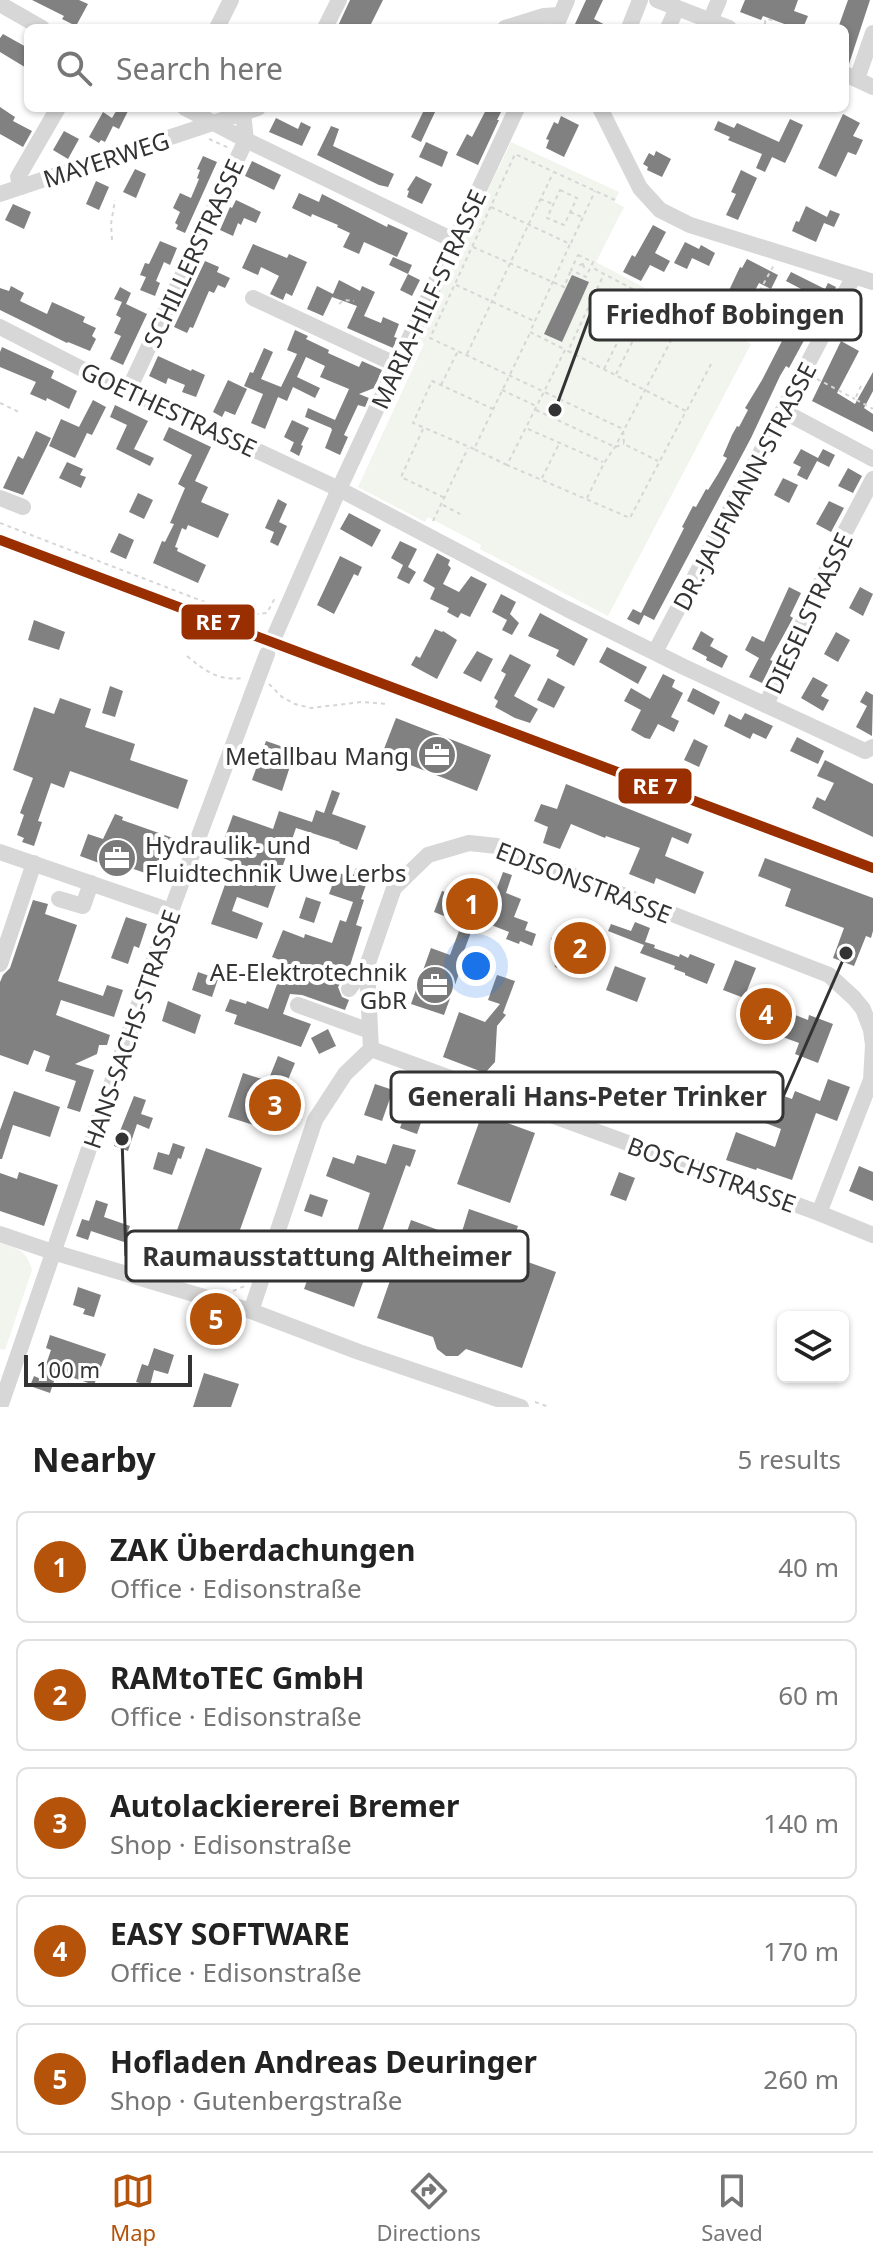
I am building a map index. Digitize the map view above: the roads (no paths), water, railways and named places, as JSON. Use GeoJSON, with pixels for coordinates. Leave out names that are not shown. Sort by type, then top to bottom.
{"type":"FeatureCollection","features":[{"type":"Feature","properties":{"kind":"street"},"geometry":{"type":"LineString","coordinates":[[219,24],[231,0]]}},
{"type":"Feature","properties":{"kind":"street"},"geometry":{"type":"LineString","coordinates":[[327,24],[339,0]]}},
{"type":"Feature","properties":{"kind":"street"},"geometry":{"type":"LineString","coordinates":[[631,24],[640,0]]}},
{"type":"Feature","properties":{"kind":"street"},"geometry":{"type":"LineString","coordinates":[[710,21],[719,0]]}},
{"type":"Feature","properties":{"kind":"street"},"geometry":{"type":"LineString","coordinates":[[668,24],[671,3],[718,24]]}},
{"type":"Feature","properties":{"kind":"street"},"geometry":{"type":"LineString","coordinates":[[0,4],[35,24]]}},
{"type":"Feature","properties":{"kind":"street"},"geometry":{"type":"LineString","coordinates":[[518,24],[544,16],[560,19]]}},
{"type":"Feature","properties":{"kind":"street"},"geometry":{"type":"LineString","coordinates":[[873,33],[851,77],[873,87]]}},
{"type":"Feature","properties":{"kind":"street"},"geometry":{"type":"LineString","coordinates":[[21,187],[18,177],[56,112]]}},
{"type":"Feature","properties":{"kind":"street"},"geometry":{"type":"LineString","coordinates":[[185,112],[189,131]]}},
{"type":"Feature","properties":{"kind":"street"},"geometry":{"type":"LineString","coordinates":[[191,112],[244,147],[455,241]]}},
{"type":"Feature","properties":{"kind":"street","name":"MAYERWEG"},"geometry":{"type":"LineString","coordinates":[[0,194],[245,112]]}},
{"type":"Feature","properties":{"kind":"street","name":"SCHILLERSTRASSE"},"geometry":{"type":"LineString","coordinates":[[128,391],[244,147],[250,112]]}},
{"type":"Feature","properties":{"kind":"street","name":"MARIA-HILF-STRASSE"},"geometry":{"type":"LineString","coordinates":[[339,489],[515,112]]}},
{"type":"Feature","properties":{"kind":"street"},"geometry":{"type":"LineString","coordinates":[[602,112],[640,188],[660,210],[690,225],[873,282]]}},
{"type":"Feature","properties":{"kind":"street","name":"DR.-JAUFMANN-STRASSE"},"geometry":{"type":"LineString","coordinates":[[655,652],[854,276]]}},
{"type":"Feature","properties":{"kind":"street"},"geometry":{"type":"LineString","coordinates":[[253,298],[397,365]]}},
{"type":"Feature","properties":{"kind":"street","name":"GOETHESTRASSE"},"geometry":{"type":"LineString","coordinates":[[0,327],[128,391],[339,489],[655,652],[865,751],[873,747]]}},
{"type":"Feature","properties":{"kind":"street"},"geometry":{"type":"LineString","coordinates":[[783,411],[873,459]]}},
{"type":"Feature","properties":{"kind":"street","name":"DIESELSTRASSE"},"geometry":{"type":"LineString","coordinates":[[766,705],[840,540],[873,479]]}},
{"type":"Feature","properties":{"kind":"street"},"geometry":{"type":"LineString","coordinates":[[275,635],[339,489]]}},
{"type":"Feature","properties":{"kind":"street"},"geometry":{"type":"LineString","coordinates":[[0,498],[23,507]]}},
{"type":"Feature","properties":{"kind":"street","name":"HANS-SACHS-STRASSE"},"geometry":{"type":"LineString","coordinates":[[0,1407],[171,911],[267,654]]}},
{"type":"Feature","properties":{"kind":"street","name":"EDISONSTRASSE"},"geometry":{"type":"LineString","coordinates":[[371,1049],[367,966],[394,888],[428,855],[469,843],[497,846],[829,975],[854,998],[863,1009],[871,1030],[871,1080],[819,1213]]}},
{"type":"Feature","properties":{"kind":"street"},"geometry":{"type":"LineString","coordinates":[[0,852],[171,911]]}},
{"type":"Feature","properties":{"kind":"street"},"geometry":{"type":"LineString","coordinates":[[0,964],[34,863]]}},
{"type":"Feature","properties":{"kind":"street"},"geometry":{"type":"LineString","coordinates":[[59,899],[83,906],[91,883]]}},
{"type":"Feature","properties":{"kind":"street"},"geometry":{"type":"LineString","coordinates":[[349,989],[357,978],[368,980]]}},
{"type":"Feature","properties":{"kind":"street"},"geometry":{"type":"LineString","coordinates":[[298,1005],[370,1031]]}},
{"type":"Feature","properties":{"kind":"street"},"geometry":{"type":"LineString","coordinates":[[251,1311],[315,1120],[345,1074],[371,1049]]}},
{"type":"Feature","properties":{"kind":"street","name":"BOSCHSTRASSE"},"geometry":{"type":"LineString","coordinates":[[371,1049],[873,1235]]}},
{"type":"Feature","properties":{"kind":"street"},"geometry":{"type":"LineString","coordinates":[[0,1234],[251,1311],[359,1352],[521,1407]]}},
{"type":"Feature","properties":{"kind":"place","name":"Friedhof Bobingen"},"geometry":{"type":"Point","coordinates":[555,410]}},
{"type":"Feature","properties":{"kind":"place","name":"Metallbau Mang"},"geometry":{"type":"Point","coordinates":[437,755]}},
{"type":"Feature","properties":{"kind":"place","name":"Hydraulik- und Fluidtechnik Uwe Lerbs"},"geometry":{"type":"Point","coordinates":[117,858]}},
{"type":"Feature","properties":{"kind":"place","name":"ZAK Überdachungen"},"geometry":{"type":"Point","coordinates":[472,904]}},
{"type":"Feature","properties":{"kind":"place","name":"RAMtoTEC GmbH"},"geometry":{"type":"Point","coordinates":[580,948]}},
{"type":"Feature","properties":{"kind":"place","name":"Generali Hans-Peter Trinker"},"geometry":{"type":"Point","coordinates":[846,953]}},
{"type":"Feature","properties":{"kind":"place","name":"AE-Elektrotechnik GbR"},"geometry":{"type":"Point","coordinates":[435,985]}},
{"type":"Feature","properties":{"kind":"place","name":"EASY SOFTWARE"},"geometry":{"type":"Point","coordinates":[766,1014]}},
{"type":"Feature","properties":{"kind":"place","name":"Autolackiererei Bremer"},"geometry":{"type":"Point","coordinates":[275,1105]}},
{"type":"Feature","properties":{"kind":"place","name":"Raumausstattung Altheimer"},"geometry":{"type":"Point","coordinates":[122,1139]}},
{"type":"Feature","properties":{"kind":"place","name":"Hofladen Andreas Deuringer"},"geometry":{"type":"Point","coordinates":[216,1319]}}]}
